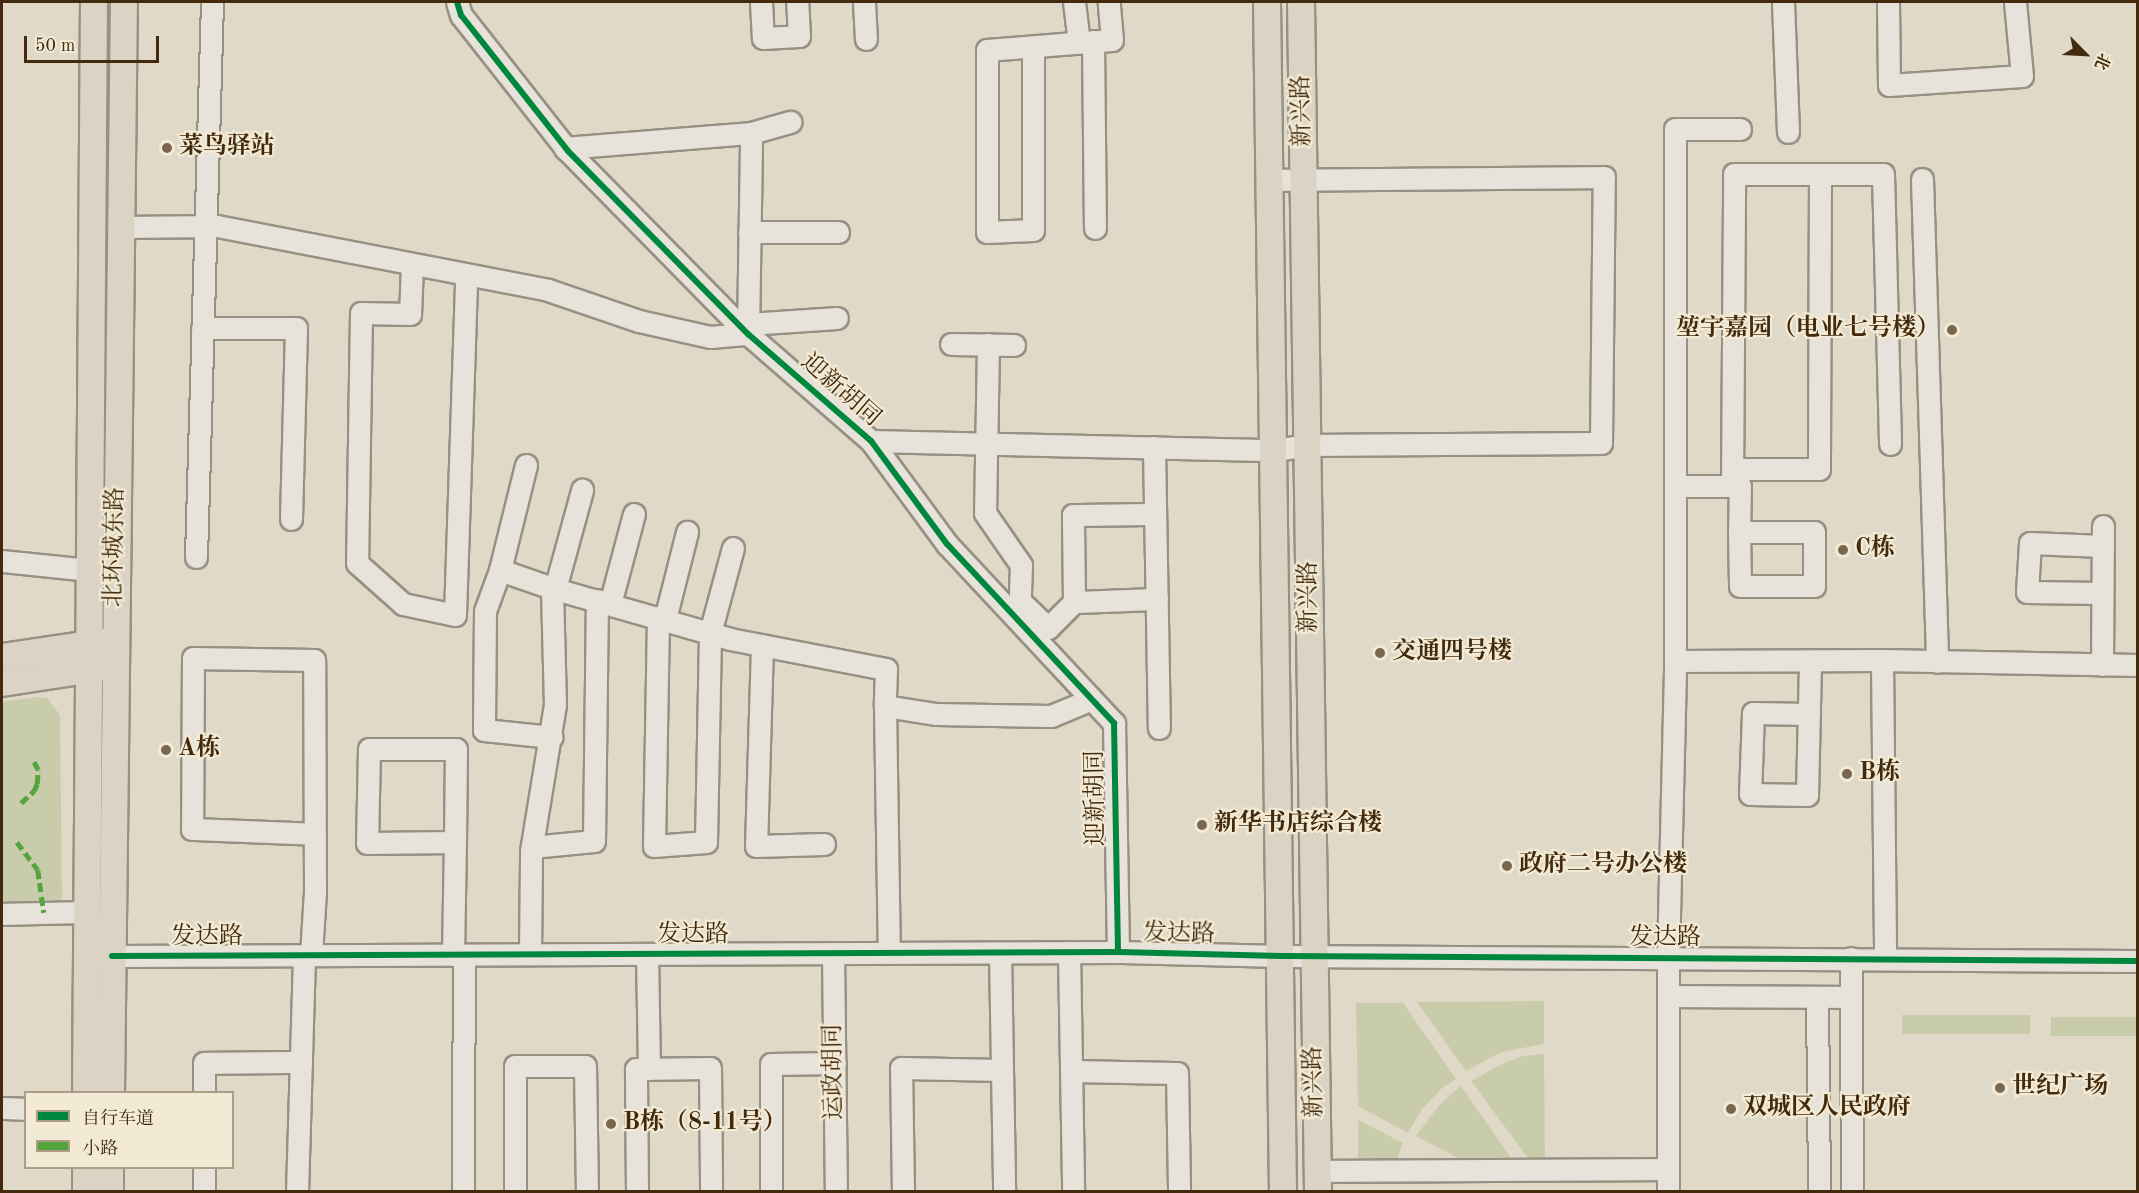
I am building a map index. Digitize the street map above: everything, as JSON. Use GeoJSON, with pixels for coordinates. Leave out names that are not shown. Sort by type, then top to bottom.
{"type":"FeatureCollection","features":[{"type":"Feature","properties":{"kind":"main road","name":"北环城东路"},"geometry":{"type":"LineString","coordinates":[[86,1091],[94,2]]}},
{"type":"Feature","properties":{"kind":"main road","name":"北环城东路"},"geometry":{"type":"LineString","coordinates":[[111,1091],[124,2]]}},
{"type":"Feature","properties":{"kind":"main road","name":"新兴路"},"geometry":{"type":"LineString","coordinates":[[1267,2],[1283,1191]]}},
{"type":"Feature","properties":{"kind":"main road","name":"新兴路"},"geometry":{"type":"LineString","coordinates":[[1301,2],[1308,446],[1312,954],[1318,1181]]}},
{"type":"Feature","properties":{"kind":"main road"},"geometry":{"type":"LineString","coordinates":[[2,657],[115,640]]}},
{"type":"Feature","properties":{"kind":"main road"},"geometry":{"type":"LineString","coordinates":[[2,683],[115,665]]}},
{"type":"Feature","properties":{"kind":"main road"},"geometry":{"type":"LineString","coordinates":[[86,1169],[86,1191]]}},
{"type":"Feature","properties":{"kind":"main road"},"geometry":{"type":"LineString","coordinates":[[110,1191],[111,1169]]}},
{"type":"Feature","properties":{"kind":"street"},"geometry":{"type":"LineString","coordinates":[[196,558],[212,2]]}},
{"type":"Feature","properties":{"kind":"street","name":"迎新胡同"},"geometry":{"type":"LineString","coordinates":[[458,2],[461,15],[565,148],[748,329],[871,441],[947,544],[1015,605],[1114,723],[1118,952]]}},
{"type":"Feature","properties":{"kind":"street"},"geometry":{"type":"LineString","coordinates":[[761,2],[763,38],[799,36],[797,2]]}},
{"type":"Feature","properties":{"kind":"street"},"geometry":{"type":"LineString","coordinates":[[864,2],[866,39]]}},
{"type":"Feature","properties":{"kind":"street"},"geometry":{"type":"LineString","coordinates":[[1074,2],[1086,42],[1095,228]]}},
{"type":"Feature","properties":{"kind":"street"},"geometry":{"type":"LineString","coordinates":[[1033,47],[1033,230],[987,232],[987,50],[1112,40],[1109,2]]}},
{"type":"Feature","properties":{"kind":"street"},"geometry":{"type":"LineString","coordinates":[[1783,2],[1788,132]]}},
{"type":"Feature","properties":{"kind":"street"},"geometry":{"type":"LineString","coordinates":[[1888,2],[1889,85],[2022,76],[2015,2]]}},
{"type":"Feature","properties":{"kind":"street"},"geometry":{"type":"LineString","coordinates":[[565,148],[751,133],[790,122]]}},
{"type":"Feature","properties":{"kind":"street"},"geometry":{"type":"LineString","coordinates":[[1668,1191],[1668,957],[1675,662],[1675,129],[1740,129]]}},
{"type":"Feature","properties":{"kind":"street"},"geometry":{"type":"LineString","coordinates":[[748,329],[751,133]]}},
{"type":"Feature","properties":{"kind":"street"},"geometry":{"type":"LineString","coordinates":[[1739,532],[1740,486],[1732,478],[1734,174],[1883,174],[1890,444]]}},
{"type":"Feature","properties":{"kind":"street"},"geometry":{"type":"LineString","coordinates":[[1675,486],[1819,470],[1820,174]]}},
{"type":"Feature","properties":{"kind":"street"},"geometry":{"type":"LineString","coordinates":[[871,441],[1274,450],[1308,446],[1601,443],[1604,177],[1270,180]]}},
{"type":"Feature","properties":{"kind":"street"},"geometry":{"type":"LineString","coordinates":[[1922,179],[1937,662]]}},
{"type":"Feature","properties":{"kind":"street"},"geometry":{"type":"LineString","coordinates":[[121,227],[217,226],[466,276],[548,290],[639,321],[710,337],[748,329],[837,318]]}},
{"type":"Feature","properties":{"kind":"street"},"geometry":{"type":"LineString","coordinates":[[749,232],[838,232]]}},
{"type":"Feature","properties":{"kind":"street"},"geometry":{"type":"LineString","coordinates":[[412,265],[410,314],[361,313],[357,563],[403,604],[455,615],[466,276]]}},
{"type":"Feature","properties":{"kind":"street"},"geometry":{"type":"LineString","coordinates":[[202,328],[296,328],[291,519]]}},
{"type":"Feature","properties":{"kind":"street"},"geometry":{"type":"LineString","coordinates":[[951,344],[1014,345]]}},
{"type":"Feature","properties":{"kind":"street"},"geometry":{"type":"LineString","coordinates":[[988,344],[985,513],[1021,565],[1015,605],[1047,628],[1074,602],[1157,599]]}},
{"type":"Feature","properties":{"kind":"street"},"geometry":{"type":"LineString","coordinates":[[1154,447],[1159,728]]}},
{"type":"Feature","properties":{"kind":"street"},"geometry":{"type":"LineString","coordinates":[[526,465],[500,570],[485,611],[484,730],[552,736]]}},
{"type":"Feature","properties":{"kind":"street"},"geometry":{"type":"LineString","coordinates":[[530,954],[532,847],[552,736],[555,705],[553,589],[582,490]]}},
{"type":"Feature","properties":{"kind":"street"},"geometry":{"type":"LineString","coordinates":[[532,847],[594,842],[604,602],[634,514]]}},
{"type":"Feature","properties":{"kind":"street"},"geometry":{"type":"LineString","coordinates":[[1074,602],[1073,515],[1155,514]]}},
{"type":"Feature","properties":{"kind":"street"},"geometry":{"type":"LineString","coordinates":[[687,532],[661,618],[654,846],[706,842],[710,633],[733,548]]}},
{"type":"Feature","properties":{"kind":"street"},"geometry":{"type":"LineString","coordinates":[[2102,593],[2028,592],[2030,543],[2103,536],[2102,665]]}},
{"type":"Feature","properties":{"kind":"street"},"geometry":{"type":"LineString","coordinates":[[2,561],[89,570]]}},
{"type":"Feature","properties":{"kind":"street"},"geometry":{"type":"LineString","coordinates":[[500,570],[553,589],[710,633],[886,669],[890,953]]}},
{"type":"Feature","properties":{"kind":"street"},"geometry":{"type":"LineString","coordinates":[[762,645],[756,846],[824,844]]}},
{"type":"Feature","properties":{"kind":"street"},"geometry":{"type":"LineString","coordinates":[[297,1191],[307,955],[315,892],[315,834],[314,660],[193,658],[192,829],[315,834]]}},
{"type":"Feature","properties":{"kind":"street"},"geometry":{"type":"LineString","coordinates":[[1675,662],[1882,660],[2138,665]]}},
{"type":"Feature","properties":{"kind":"street"},"geometry":{"type":"LineString","coordinates":[[1882,660],[1885,958]]}},
{"type":"Feature","properties":{"kind":"street"},"geometry":{"type":"LineString","coordinates":[[1809,714],[1753,713],[1750,794],[1807,795],[1809,714],[1810,661]]}},
{"type":"Feature","properties":{"kind":"street"},"geometry":{"type":"LineString","coordinates":[[885,706],[936,714],[1051,716],[1092,699]]}},
{"type":"Feature","properties":{"kind":"street"},"geometry":{"type":"LineString","coordinates":[[455,842],[367,843],[369,749],[456,749],[455,842],[463,1191]]}},
{"type":"Feature","properties":{"kind":"street"},"geometry":{"type":"LineString","coordinates":[[2,914],[86,912]]}},
{"type":"Feature","properties":{"kind":"street"},"geometry":{"type":"LineString","coordinates":[[1000,952],[1004,1191]]}},
{"type":"Feature","properties":{"kind":"street"},"geometry":{"type":"LineString","coordinates":[[1069,952],[1073,1191]]}},
{"type":"Feature","properties":{"kind":"street","name":"发达路"},"geometry":{"type":"LineString","coordinates":[[112,956],[1118,952],[1281,956],[1312,954],[2138,961]]}},
{"type":"Feature","properties":{"kind":"street","name":"运政胡同"},"geometry":{"type":"LineString","coordinates":[[833,953],[836,1191]]}},
{"type":"Feature","properties":{"kind":"street"},"geometry":{"type":"LineString","coordinates":[[647,954],[649,1069]]}},
{"type":"Feature","properties":{"kind":"street"},"geometry":{"type":"LineString","coordinates":[[1851,958],[1852,1191]]}},
{"type":"Feature","properties":{"kind":"street"},"geometry":{"type":"LineString","coordinates":[[1668,996],[1851,997]]}},
{"type":"Feature","properties":{"kind":"street"},"geometry":{"type":"LineString","coordinates":[[1817,997],[1819,1191]]}},
{"type":"Feature","properties":{"kind":"street"},"geometry":{"type":"LineString","coordinates":[[204,1091],[204,1063],[301,1062]]}},
{"type":"Feature","properties":{"kind":"street"},"geometry":{"type":"LineString","coordinates":[[771,1191],[771,1064],[834,1063]]}},
{"type":"Feature","properties":{"kind":"street"},"geometry":{"type":"LineString","coordinates":[[515,1191],[515,1066],[585,1066],[587,1191]]}},
{"type":"Feature","properties":{"kind":"street"},"geometry":{"type":"LineString","coordinates":[[637,1191],[636,1069],[710,1068],[711,1191]]}},
{"type":"Feature","properties":{"kind":"street"},"geometry":{"type":"LineString","coordinates":[[903,1191],[901,1068],[1002,1070]]}},
{"type":"Feature","properties":{"kind":"street"},"geometry":{"type":"LineString","coordinates":[[1071,1071],[1177,1073],[1179,1191]]}},
{"type":"Feature","properties":{"kind":"street"},"geometry":{"type":"LineString","coordinates":[[2,1108],[24,1109]]}},
{"type":"Feature","properties":{"kind":"street"},"geometry":{"type":"LineString","coordinates":[[204,1169],[204,1191]]}},
{"type":"Feature","properties":{"kind":"street"},"geometry":{"type":"LineString","coordinates":[[1318,1181],[1668,1169]]}},
{"type":"Feature","properties":{"kind":"green space"},"geometry":{"type":"Polygon","coordinates":[[[47,698],[60,715],[62,908],[2,909],[2,702],[47,698]]]}},
{"type":"Feature","properties":{"kind":"green space"},"geometry":{"type":"Polygon","coordinates":[[[1544,1001],[1544,1044],[1501,1052],[1466,1071],[1417,1002],[1544,1001]]]}},
{"type":"Feature","properties":{"kind":"green space"},"geometry":{"type":"Polygon","coordinates":[[[1356,1003],[1403,1003],[1456,1079],[1441,1089],[1422,1109],[1408,1133],[1358,1106],[1356,1003]]]}},
{"type":"Feature","properties":{"kind":"green space"},"geometry":{"type":"Polygon","coordinates":[[[1902,1015],[2030,1015],[2030,1034],[1902,1034],[1902,1015]]]}},
{"type":"Feature","properties":{"kind":"green space"},"geometry":{"type":"Polygon","coordinates":[[[2051,1017],[2137,1017],[2137,1036],[2051,1036],[2051,1017]]]}},
{"type":"Feature","properties":{"kind":"green space"},"geometry":{"type":"Polygon","coordinates":[[[1544,1054],[1545,1162],[1531,1162],[1471,1081],[1504,1063],[1523,1056],[1544,1054]]]}},
{"type":"Feature","properties":{"kind":"green space"},"geometry":{"type":"Polygon","coordinates":[[[1461,1086],[1513,1161],[1466,1162],[1416,1136],[1440,1104],[1461,1086]]]}},
{"type":"Feature","properties":{"kind":"green space"},"geometry":{"type":"Polygon","coordinates":[[[1358,1120],[1403,1143],[1395,1164],[1358,1164],[1358,1120]]]}},
{"type":"Feature","properties":{"kind":"marked path"},"geometry":{"type":"LineString","coordinates":[[21,803],[34,791],[37,784],[38,770],[34,762]]}},
{"type":"Feature","properties":{"kind":"marked path"},"geometry":{"type":"LineString","coordinates":[[17,842],[38,870],[44,913]]}},
{"type":"Feature","properties":{"kind":"cycle path"},"geometry":{"type":"LineString","coordinates":[[457,2],[461,15],[568,151],[748,334],[871,441],[947,544],[1114,723],[1118,952]]}},
{"type":"Feature","properties":{"kind":"cycle path"},"geometry":{"type":"LineString","coordinates":[[112,956],[1118,952],[1281,956],[2138,961]]}},
{"type":"Feature","properties":{"kind":"place","name":"菜鸟驿站"},"geometry":{"type":"Point","coordinates":[167,148]}},
{"type":"Feature","properties":{"kind":"place","name":"堃宇嘉园（电业七号楼）"},"geometry":{"type":"Point","coordinates":[1952,330]}},
{"type":"Feature","properties":{"kind":"place","name":"C栋"},"geometry":{"type":"Point","coordinates":[1843,550]}},
{"type":"Feature","properties":{"kind":"place","name":"交通四号楼"},"geometry":{"type":"Point","coordinates":[1380,653]}},
{"type":"Feature","properties":{"kind":"place","name":"A栋"},"geometry":{"type":"Point","coordinates":[166,750]}},
{"type":"Feature","properties":{"kind":"place","name":"B栋"},"geometry":{"type":"Point","coordinates":[1847,774]}},
{"type":"Feature","properties":{"kind":"place","name":"新华书店综合楼"},"geometry":{"type":"Point","coordinates":[1202,825]}},
{"type":"Feature","properties":{"kind":"place","name":"政府二号办公楼"},"geometry":{"type":"Point","coordinates":[1507,866]}},
{"type":"Feature","properties":{"kind":"place","name":"世纪广场"},"geometry":{"type":"Point","coordinates":[2000,1088]}},
{"type":"Feature","properties":{"kind":"place","name":"双城区人民政府"},"geometry":{"type":"Point","coordinates":[1731,1109]}},
{"type":"Feature","properties":{"kind":"place","name":"B栋（8-11号）"},"geometry":{"type":"Point","coordinates":[611,1124]}}]}
